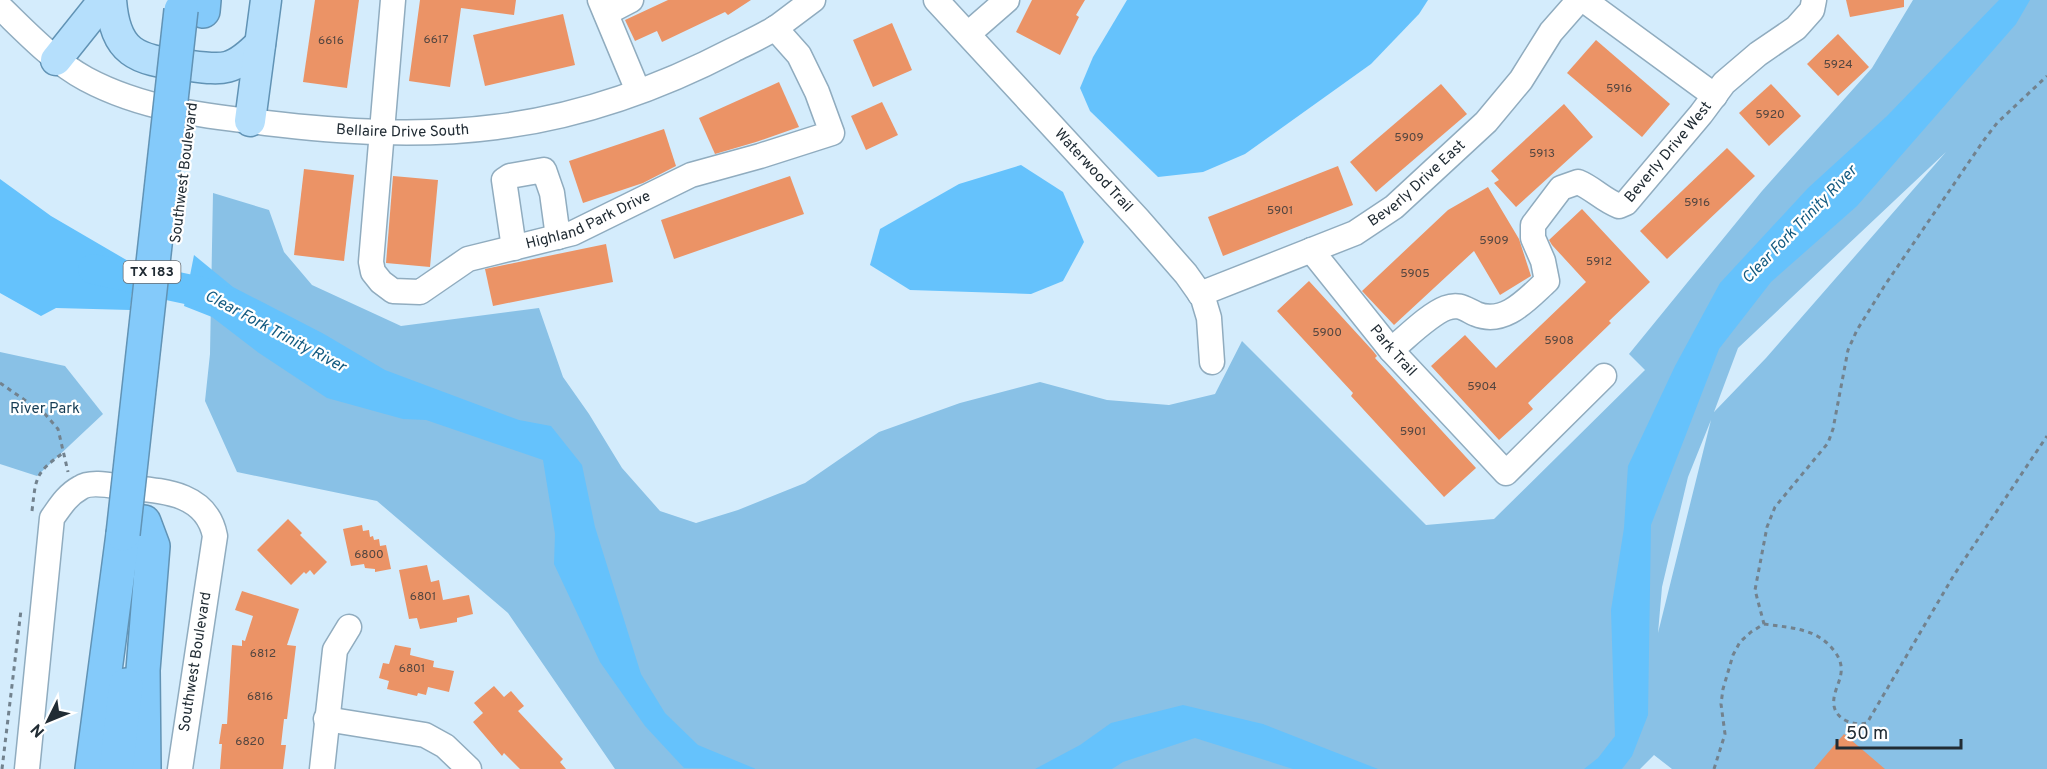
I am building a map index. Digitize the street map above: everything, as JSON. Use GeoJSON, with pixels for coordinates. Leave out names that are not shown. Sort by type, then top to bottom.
{"type":"FeatureCollection","features":[{"type":"Feature","properties":{"kind":"highway","name":"Southwest Boulevard"},"geometry":{"type":"LineString","coordinates":[[116,769],[134,528],[197,5]]}},
{"type":"Feature","properties":{"kind":"highway","name":"Southwest Boulevard"},"geometry":{"type":"LineString","coordinates":[[92,769],[103,676],[134,528]]}},
{"type":"Feature","properties":{"kind":"highway"},"geometry":{"type":"LineString","coordinates":[[134,528],[153,546],[143,670],[144,769]]}},
{"type":"Feature","properties":{"kind":"highway"},"geometry":{"type":"LineString","coordinates":[[77,769],[103,676]]}},
{"type":"Feature","properties":{"kind":"main road"},"geometry":{"type":"LineString","coordinates":[[56,60],[105,0]]}},
{"type":"Feature","properties":{"kind":"main road"},"geometry":{"type":"LineString","coordinates":[[111,0],[116,30],[122,40],[141,57],[154,62],[217,69],[228,68],[238,63],[260,44]]}},
{"type":"Feature","properties":{"kind":"main road"},"geometry":{"type":"LineString","coordinates":[[250,122],[266,0]]}},
{"type":"Feature","properties":{"kind":"street","name":"Highland Park Drive"},"geometry":{"type":"LineString","coordinates":[[393,0],[371,262],[373,272],[393,291],[420,292],[468,259],[573,234],[691,175],[832,133],[817,92],[799,55],[775,28]]}},
{"type":"Feature","properties":{"kind":"street"},"geometry":{"type":"LineString","coordinates":[[631,0],[603,7],[638,91]]}},
{"type":"Feature","properties":{"kind":"street","name":"Bellaire Drive South"},"geometry":{"type":"LineString","coordinates":[[0,7],[56,60],[86,79],[128,99],[153,106],[250,122],[381,133],[497,127],[581,110],[705,65],[775,28],[813,0]]}},
{"type":"Feature","properties":{"kind":"street","name":"Waterwood Trail"},"geometry":{"type":"LineString","coordinates":[[936,0],[1186,274],[1200,294],[1209,318],[1212,362]]}},
{"type":"Feature","properties":{"kind":"street"},"geometry":{"type":"LineString","coordinates":[[968,34],[1007,0]]}},
{"type":"Feature","properties":{"kind":"street","name":"Beverly Drive East"},"geometry":{"type":"LineString","coordinates":[[1200,294],[1356,233],[1394,207],[1486,122],[1521,80],[1551,32],[1579,0]]}},
{"type":"Feature","properties":{"kind":"street"},"geometry":{"type":"LineString","coordinates":[[1584,0],[1715,96]]}},
{"type":"Feature","properties":{"kind":"street","name":"Beverly Drive West"},"geometry":{"type":"LineString","coordinates":[[1391,350],[1445,308],[1458,305],[1478,315],[1490,317],[1513,311],[1547,281],[1543,261],[1533,238],[1533,225],[1561,188],[1578,182],[1589,186],[1609,202],[1618,206],[1626,203],[1724,83],[1758,54],[1796,28],[1812,10],[1814,0]]}},
{"type":"Feature","properties":{"kind":"street"},"geometry":{"type":"LineString","coordinates":[[514,248],[504,180],[510,176],[544,170],[552,193],[558,237]]}},
{"type":"Feature","properties":{"kind":"street","name":"Park Trail"},"geometry":{"type":"LineString","coordinates":[[1311,250],[1391,350],[1506,473],[1604,375]]}},
{"type":"Feature","properties":{"kind":"street","name":"Southwest Boulevard"},"geometry":{"type":"LineString","coordinates":[[77,490],[81,486],[101,484],[165,491],[183,496],[199,506],[213,524],[215,536],[180,769]]}},
{"type":"Feature","properties":{"kind":"street"},"geometry":{"type":"LineString","coordinates":[[27,769],[52,518],[63,502],[77,490]]}},
{"type":"Feature","properties":{"kind":"street"},"geometry":{"type":"LineString","coordinates":[[322,769],[335,650],[349,627]]}},
{"type":"Feature","properties":{"kind":"street"},"geometry":{"type":"LineString","coordinates":[[326,719],[425,735],[445,746],[469,769]]}},
{"type":"Feature","properties":{"kind":"path"},"geometry":{"type":"LineString","coordinates":[[1764,624],[1755,590],[1767,527],[1775,507],[1828,443],[1833,429],[1848,350],[1857,330],[1984,140],[1997,123],[2047,76]]}},
{"type":"Feature","properties":{"kind":"path"},"geometry":{"type":"LineString","coordinates":[[0,384],[45,414],[58,429],[67,470],[77,490]]}},
{"type":"Feature","properties":{"kind":"path"},"geometry":{"type":"LineString","coordinates":[[1714,769],[1725,734],[1721,704],[1732,655],[1740,642],[1764,624],[1804,630],[1829,645],[1837,654],[1842,666],[1834,705],[1838,715],[1848,722],[1860,725],[1867,723],[1959,568],[2047,436]]}},
{"type":"Feature","properties":{"kind":"green space"},"geometry":{"type":"Polygon","coordinates":[[[1913,0],[2047,0],[2047,769],[1672,769],[1654,755],[1640,769],[615,769],[508,613],[377,501],[237,472],[205,401],[210,354],[213,193],[269,210],[284,252],[312,285],[401,326],[539,308],[563,377],[622,468],[660,511],[696,523],[738,510],[805,483],[879,432],[960,403],[1040,382],[1107,400],[1169,405],[1215,394],[1242,341],[1426,525],[1494,519],[1645,370],[1629,354],[1762,191],[1872,68],[1913,0]],[[1946,152],[1738,348],[1714,412],[1766,358],[1946,152]],[[1711,420],[1688,477],[1662,587],[1658,633],[1711,420]]]}},
{"type":"Feature","properties":{"kind":"green space","name":"River Park"},"geometry":{"type":"Polygon","coordinates":[[[0,352],[65,366],[103,414],[37,476],[0,464],[0,352]]]}},
{"type":"Feature","properties":{"kind":"water"},"geometry":{"type":"Polygon","coordinates":[[[1127,0],[1428,0],[1419,14],[1371,64],[1245,154],[1203,172],[1158,177],[1090,111],[1080,88],[1093,57],[1127,0]]]}},
{"type":"Feature","properties":{"kind":"water"},"geometry":{"type":"Polygon","coordinates":[[[1999,0],[2030,0],[2016,24],[1857,206],[1771,282],[1719,349],[1651,525],[1648,715],[1632,756],[1622,769],[1584,769],[1598,758],[1615,736],[1611,610],[1624,528],[1628,466],[1675,366],[1720,283],[1808,188],[1887,116],[1999,0]]]}},
{"type":"Feature","properties":{"kind":"water"},"geometry":{"type":"Polygon","coordinates":[[[1021,165],[1063,192],[1084,242],[1063,281],[1031,294],[910,290],[870,265],[880,229],[959,184],[1021,165]]]}},
{"type":"Feature","properties":{"kind":"water"},"geometry":{"type":"Polygon","coordinates":[[[0,179],[51,216],[135,265],[130,310],[56,308],[41,316],[0,293],[0,179]]]}},
{"type":"Feature","properties":{"kind":"water"},"geometry":{"type":"Polygon","coordinates":[[[194,255],[233,287],[324,334],[385,370],[519,420],[551,426],[582,465],[595,527],[641,674],[665,713],[698,745],[756,769],[684,768],[645,726],[600,662],[554,564],[555,534],[543,460],[426,420],[403,419],[327,398],[259,353],[212,317],[184,306],[194,255]]]}},
{"type":"Feature","properties":{"kind":"water"},"geometry":{"type":"Polygon","coordinates":[[[1183,705],[1263,724],[1378,769],[1293,769],[1195,738],[1123,762],[1112,769],[1035,769],[1080,745],[1111,723],[1183,705]]]}},
{"type":"Feature","properties":{"kind":"building"},"geometry":{"type":"Polygon","coordinates":[[[315,0],[359,0],[347,88],[303,82],[315,0]]]}},
{"type":"Feature","properties":{"kind":"building"},"geometry":{"type":"Polygon","coordinates":[[[420,0],[516,0],[514,15],[461,8],[450,87],[409,81],[420,0]]]}},
{"type":"Feature","properties":{"kind":"building"},"geometry":{"type":"Polygon","coordinates":[[[668,0],[751,0],[728,15],[725,12],[662,42],[657,31],[635,41],[625,20],[668,0]]]}},
{"type":"Feature","properties":{"kind":"building"},"geometry":{"type":"Polygon","coordinates":[[[1032,0],[1085,0],[1076,15],[1079,17],[1060,55],[1016,32],[1032,0]]]}},
{"type":"Feature","properties":{"kind":"building"},"geometry":{"type":"Polygon","coordinates":[[[1846,0],[1904,0],[1904,7],[1850,17],[1846,0]]]}},
{"type":"Feature","properties":{"kind":"building"},"geometry":{"type":"Polygon","coordinates":[[[563,14],[575,65],[485,86],[473,35],[563,14]]]}},
{"type":"Feature","properties":{"kind":"building"},"geometry":{"type":"Polygon","coordinates":[[[892,23],[912,70],[873,87],[853,40],[892,23]]]}},
{"type":"Feature","properties":{"kind":"building"},"geometry":{"type":"Polygon","coordinates":[[[1838,34],[1869,67],[1838,96],[1807,64],[1838,34]]]}},
{"type":"Feature","properties":{"kind":"building"},"geometry":{"type":"Polygon","coordinates":[[[1596,40],[1670,104],[1642,137],[1567,73],[1596,40]]]}},
{"type":"Feature","properties":{"kind":"building"},"geometry":{"type":"Polygon","coordinates":[[[779,82],[799,127],[715,154],[699,118],[779,82]]]}},
{"type":"Feature","properties":{"kind":"building"},"geometry":{"type":"Polygon","coordinates":[[[1441,84],[1467,114],[1376,192],[1350,162],[1441,84]]]}},
{"type":"Feature","properties":{"kind":"building"},"geometry":{"type":"Polygon","coordinates":[[[1771,84],[1801,116],[1769,146],[1739,113],[1771,84]]]}},
{"type":"Feature","properties":{"kind":"building"},"geometry":{"type":"Polygon","coordinates":[[[882,102],[898,135],[866,150],[851,116],[882,102]]]}},
{"type":"Feature","properties":{"kind":"building"},"geometry":{"type":"Polygon","coordinates":[[[1564,104],[1593,137],[1516,207],[1494,183],[1499,180],[1491,171],[1564,104]]]}},
{"type":"Feature","properties":{"kind":"building"},"geometry":{"type":"Polygon","coordinates":[[[664,129],[676,166],[643,183],[583,203],[569,161],[664,129]]]}},
{"type":"Feature","properties":{"kind":"building"},"geometry":{"type":"Polygon","coordinates":[[[1727,148],[1755,176],[1667,259],[1640,231],[1727,148]]]}},
{"type":"Feature","properties":{"kind":"building"},"geometry":{"type":"Polygon","coordinates":[[[1338,166],[1353,205],[1223,256],[1208,217],[1338,166]]]}},
{"type":"Feature","properties":{"kind":"building"},"geometry":{"type":"Polygon","coordinates":[[[304,169],[354,175],[344,261],[294,255],[304,169]]]}},
{"type":"Feature","properties":{"kind":"building"},"geometry":{"type":"Polygon","coordinates":[[[393,176],[438,180],[430,267],[386,263],[393,176]]]}},
{"type":"Feature","properties":{"kind":"building"},"geometry":{"type":"Polygon","coordinates":[[[790,176],[804,214],[674,259],[661,220],[790,176]]]}},
{"type":"Feature","properties":{"kind":"building"},"geometry":{"type":"Polygon","coordinates":[[[1488,187],[1519,239],[1531,276],[1500,295],[1474,251],[1394,325],[1362,291],[1448,210],[1488,187]]]}},
{"type":"Feature","properties":{"kind":"building"},"geometry":{"type":"Polygon","coordinates":[[[1582,209],[1650,282],[1528,403],[1533,409],[1499,440],[1431,366],[1465,335],[1496,368],[1586,282],[1549,240],[1582,209]]]}},
{"type":"Feature","properties":{"kind":"building"},"geometry":{"type":"Polygon","coordinates":[[[606,244],[613,282],[493,306],[485,269],[606,244]]]}},
{"type":"Feature","properties":{"kind":"building"},"geometry":{"type":"Polygon","coordinates":[[[1309,281],[1373,351],[1377,356],[1375,358],[1476,468],[1444,497],[1277,311],[1309,281]]]}},
{"type":"Feature","properties":{"kind":"building"},"geometry":{"type":"Polygon","coordinates":[[[288,519],[302,533],[300,535],[327,562],[314,575],[310,570],[306,574],[304,572],[291,585],[257,550],[288,519]]]}},
{"type":"Feature","properties":{"kind":"building"},"geometry":{"type":"Polygon","coordinates":[[[362,525],[363,531],[369,530],[370,537],[373,536],[374,540],[379,539],[380,546],[386,545],[391,569],[375,572],[375,569],[365,568],[364,564],[351,566],[343,529],[362,525]]]}},
{"type":"Feature","properties":{"kind":"building"},"geometry":{"type":"Polygon","coordinates":[[[427,565],[431,582],[439,580],[443,600],[469,595],[473,614],[457,618],[457,622],[420,629],[417,618],[409,619],[399,570],[427,565]]]}},
{"type":"Feature","properties":{"kind":"building"},"geometry":{"type":"Polygon","coordinates":[[[242,591],[299,609],[287,645],[296,646],[287,719],[284,719],[281,745],[286,745],[283,769],[220,769],[222,744],[219,744],[222,724],[227,724],[232,645],[242,646],[242,640],[245,641],[253,616],[235,610],[242,591]]]}},
{"type":"Feature","properties":{"kind":"building"},"geometry":{"type":"Polygon","coordinates":[[[395,645],[411,648],[410,655],[434,661],[433,667],[454,671],[449,692],[428,687],[426,695],[418,693],[417,696],[387,689],[389,681],[379,678],[383,663],[389,664],[395,645]]]}},
{"type":"Feature","properties":{"kind":"building"},"geometry":{"type":"Polygon","coordinates":[[[494,686],[504,697],[511,691],[524,706],[518,711],[563,759],[560,762],[566,769],[520,769],[504,753],[502,756],[473,722],[483,713],[474,703],[494,686]]]}},
{"type":"Feature","properties":{"kind":"building"},"geometry":{"type":"Polygon","coordinates":[[[1844,734],[1885,769],[1814,769],[1844,734]]]}},
{"type":"Feature","properties":{"kind":"waterway","name":"Clear Fork Trinity River"},"geometry":{"type":"LineString","coordinates":[[93,269],[210,294],[226,303]]}}]}
